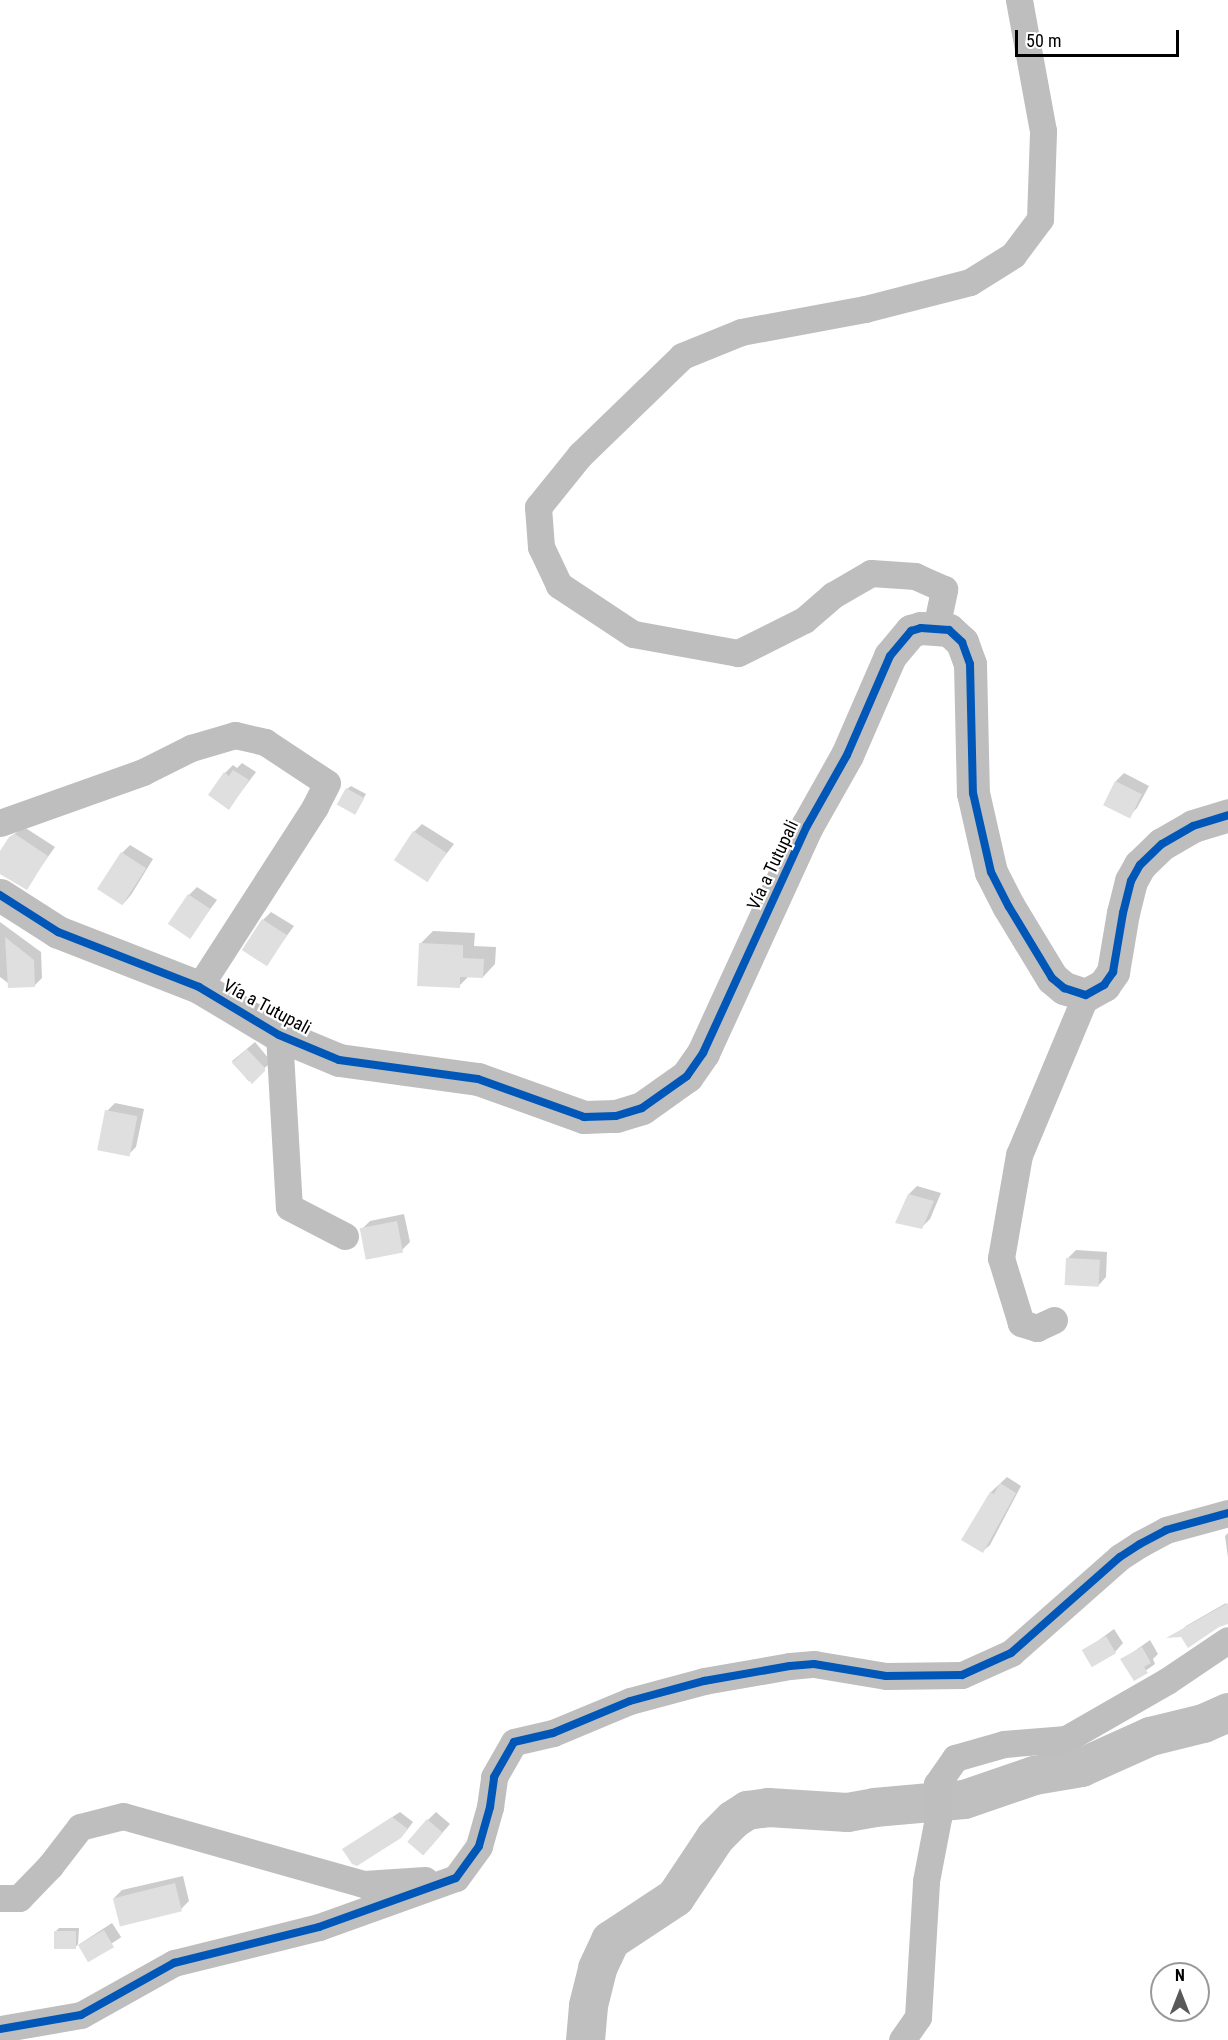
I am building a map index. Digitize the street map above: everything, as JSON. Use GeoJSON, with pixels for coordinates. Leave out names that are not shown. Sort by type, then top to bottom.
{"type":"FeatureCollection","features":[{"type":"Feature","properties":{"kind":"street"},"geometry":{"type":"LineString","coordinates":[[1019,0],[1043,131],[1040,219],[1013,255],[970,282],[866,309],[741,332],[682,356],[580,454],[538,507],[541,547],[559,585],[633,634],[738,653],[804,620],[833,596],[871,573],[915,576],[944,589],[936,628],[948,630],[956,635],[962,642],[970,664],[973,793],[992,872],[1009,907],[1052,978],[1075,994],[1086,995],[1104,985],[1113,972],[1131,881],[1140,865],[1162,844],[1193,826],[1228,815]]}},
{"type":"Feature","properties":{"kind":"street","name":"Vía a Tutupali"},"geometry":{"type":"LineString","coordinates":[[0,895],[58,932],[199,987],[279,1035],[339,1060],[478,1080],[584,1117],[616,1116],[642,1108],[687,1076],[703,1053],[807,826],[847,754],[896,645],[911,631],[936,628]]}},
{"type":"Feature","properties":{"kind":"street"},"geometry":{"type":"LineString","coordinates":[[0,824],[143,772],[191,748],[235,735],[265,742],[327,783],[315,807],[199,987]]}},
{"type":"Feature","properties":{"kind":"street"},"geometry":{"type":"LineString","coordinates":[[1054,1320],[1037,1328],[1021,1323],[1001,1258],[1019,1155],[1086,995]]}},
{"type":"Feature","properties":{"kind":"street"},"geometry":{"type":"LineString","coordinates":[[279,1035],[289,1207],[345,1236]]}},
{"type":"Feature","properties":{"kind":"street"},"geometry":{"type":"LineString","coordinates":[[0,2029],[81,2015],[174,1963],[319,1927],[456,1878],[479,1846],[490,1807],[494,1777],[514,1742],[553,1733],[630,1701],[704,1681],[790,1666],[814,1664],[886,1676],[962,1675],[1011,1653],[1120,1557],[1140,1544],[1166,1530],[1228,1513]]}},
{"type":"Feature","properties":{"kind":"street"},"geometry":{"type":"LineString","coordinates":[[902,2040],[918,2017],[926,1881],[938,1806],[937,1784],[955,1758],[1004,1744],[1066,1739],[1167,1681],[1228,1640]]}},
{"type":"Feature","properties":{"kind":"street"},"geometry":{"type":"LineString","coordinates":[[0,1898],[19,1898],[80,1827],[123,1816],[364,1884],[456,1878]]}},
{"type":"Feature","properties":{"kind":"building"},"geometry":{"type":"Polygon","coordinates":[[[233,770],[249,780],[229,810],[208,795],[224,772],[229,776],[233,770]]]}},
{"type":"Feature","properties":{"kind":"building"},"geometry":{"type":"Polygon","coordinates":[[[1115,781],[1142,794],[1130,818],[1103,805],[1115,781]]]}},
{"type":"Feature","properties":{"kind":"building"},"geometry":{"type":"Polygon","coordinates":[[[346,788],[364,798],[355,815],[337,805],[346,788]]]}},
{"type":"Feature","properties":{"kind":"building"},"geometry":{"type":"Polygon","coordinates":[[[413,831],[447,853],[427,882],[394,860],[413,831]]]}},
{"type":"Feature","properties":{"kind":"building"},"geometry":{"type":"Polygon","coordinates":[[[15,834],[48,856],[27,890],[0,874],[0,851],[9,837],[15,834]]]}},
{"type":"Feature","properties":{"kind":"building"},"geometry":{"type":"Polygon","coordinates":[[[121,852],[146,868],[122,905],[97,889],[121,852]]]}},
{"type":"Feature","properties":{"kind":"building"},"geometry":{"type":"Polygon","coordinates":[[[188,894],[210,909],[190,939],[168,924],[188,894]]]}},
{"type":"Feature","properties":{"kind":"building"},"geometry":{"type":"Polygon","coordinates":[[[262,919],[287,935],[267,966],[242,950],[262,919]]]}},
{"type":"Feature","properties":{"kind":"building"},"geometry":{"type":"Polygon","coordinates":[[[5,937],[34,960],[35,987],[8,988],[5,937]]]}},
{"type":"Feature","properties":{"kind":"building"},"geometry":{"type":"Polygon","coordinates":[[[419,943],[463,945],[463,958],[484,959],[483,978],[460,977],[460,988],[417,986],[419,943]]]}},
{"type":"Feature","properties":{"kind":"building"},"geometry":{"type":"Polygon","coordinates":[[[247,1049],[265,1068],[265,1071],[252,1084],[232,1063],[247,1049]]]}},
{"type":"Feature","properties":{"kind":"building"},"geometry":{"type":"Polygon","coordinates":[[[105,1110],[137,1116],[130,1157],[97,1150],[105,1110]]]}},
{"type":"Feature","properties":{"kind":"building"},"geometry":{"type":"Polygon","coordinates":[[[908,1194],[934,1201],[922,1229],[895,1223],[908,1194]]]}},
{"type":"Feature","properties":{"kind":"building"},"geometry":{"type":"Polygon","coordinates":[[[397,1221],[403,1252],[366,1260],[360,1228],[397,1221]]]}},
{"type":"Feature","properties":{"kind":"building"},"geometry":{"type":"Polygon","coordinates":[[[1066,1258],[1100,1260],[1099,1287],[1065,1285],[1066,1258]]]}},
{"type":"Feature","properties":{"kind":"building"},"geometry":{"type":"Polygon","coordinates":[[[1000,1483],[1016,1493],[983,1553],[961,1540],[990,1492],[994,1494],[1000,1483]]]}},
{"type":"Feature","properties":{"kind":"building"},"geometry":{"type":"Polygon","coordinates":[[[1228,1603],[1228,1624],[1219,1627],[1188,1648],[1181,1637],[1166,1638],[1228,1603]]]}},
{"type":"Feature","properties":{"kind":"building"},"geometry":{"type":"Polygon","coordinates":[[[1106,1636],[1116,1653],[1092,1667],[1082,1650],[1106,1636]]]}},
{"type":"Feature","properties":{"kind":"building"},"geometry":{"type":"Polygon","coordinates":[[[1142,1647],[1151,1663],[1144,1667],[1148,1673],[1134,1681],[1120,1659],[1142,1647]]]}},
{"type":"Feature","properties":{"kind":"building"},"geometry":{"type":"Polygon","coordinates":[[[392,1817],[408,1829],[401,1838],[357,1866],[352,1864],[342,1849],[392,1817]]]}},
{"type":"Feature","properties":{"kind":"building"},"geometry":{"type":"Polygon","coordinates":[[[427,1819],[443,1833],[423,1855],[407,1842],[427,1819]]]}},
{"type":"Feature","properties":{"kind":"building"},"geometry":{"type":"Polygon","coordinates":[[[175,1883],[182,1911],[120,1927],[113,1898],[175,1883]]]}},
{"type":"Feature","properties":{"kind":"building"},"geometry":{"type":"Polygon","coordinates":[[[104,1930],[114,1947],[88,1962],[78,1945],[104,1930]]]}},
{"type":"Feature","properties":{"kind":"building"},"geometry":{"type":"Polygon","coordinates":[[[54,1931],[76,1931],[76,1949],[54,1949],[54,1931]]]}},
{"type":"Feature","properties":{"kind":"waterway"},"geometry":{"type":"LineString","coordinates":[[585,2040],[588,2005],[597,1968],[610,1940],[675,1897],[715,1837],[733,1819],[747,1810],[768,1807],[847,1812],[874,1807],[964,1799],[1034,1775],[1081,1767],[1150,1736],[1203,1723],[1228,1712]]}},
{"type":"Feature","properties":{"kind":"cycle path"},"geometry":{"type":"LineString","coordinates":[[0,895],[58,932],[199,987],[279,1035],[339,1060],[478,1079],[584,1117],[616,1116],[642,1108],[687,1076],[703,1053],[807,826],[847,755],[890,656],[911,631],[921,628],[949,630],[962,642],[970,664],[973,793],[991,872],[1009,907],[1052,978],[1064,988],[1086,995],[1104,985],[1113,972],[1131,881],[1140,865],[1162,844],[1193,826],[1228,815]]}},
{"type":"Feature","properties":{"kind":"cycle path"},"geometry":{"type":"LineString","coordinates":[[0,2029],[81,2015],[174,1963],[319,1927],[456,1878],[479,1846],[490,1807],[494,1777],[514,1742],[553,1733],[630,1701],[704,1681],[790,1666],[814,1664],[886,1676],[962,1675],[1011,1653],[1120,1557],[1140,1544],[1166,1530],[1228,1513]]}}]}
